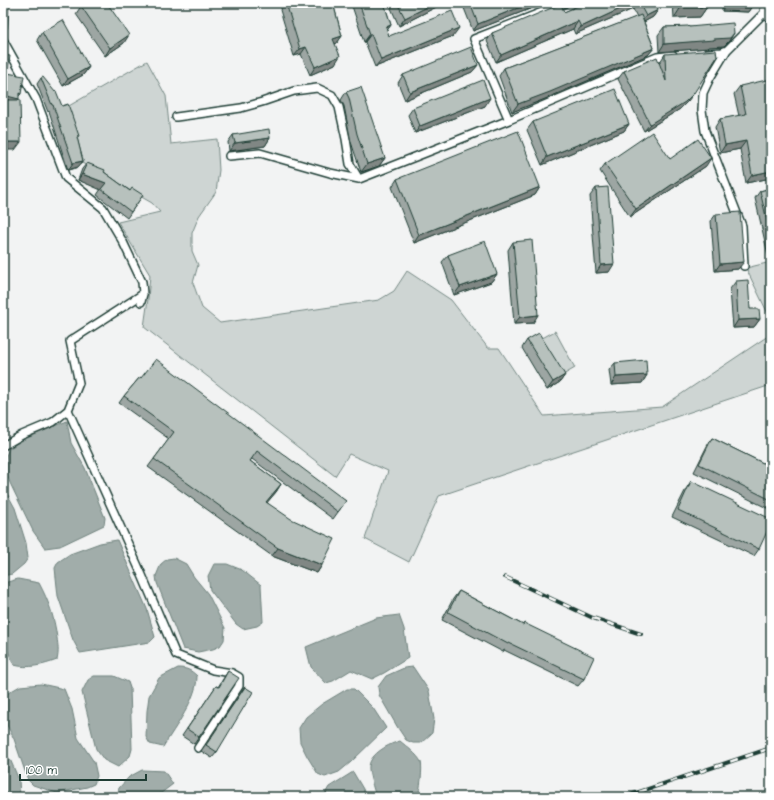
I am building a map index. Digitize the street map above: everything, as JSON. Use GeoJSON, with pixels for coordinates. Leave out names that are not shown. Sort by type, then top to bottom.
{"type":"FeatureCollection","features":[{"type":"Feature","properties":{"kind":"street"},"geometry":{"type":"LineString","coordinates":[[3,26],[4,3]]}},
{"type":"Feature","properties":{"kind":"street"},"geometry":{"type":"LineString","coordinates":[[508,120],[474,39],[565,3]]}},
{"type":"Feature","properties":{"kind":"street"},"geometry":{"type":"LineString","coordinates":[[744,266],[742,226],[705,131],[702,110],[703,93],[727,50],[764,13],[765,3]]}},
{"type":"Feature","properties":{"kind":"street"},"geometry":{"type":"LineString","coordinates":[[764,13],[771,19]]}},
{"type":"Feature","properties":{"kind":"street"},"geometry":{"type":"LineString","coordinates":[[3,40],[36,99],[66,178],[103,208],[123,242],[142,282],[143,294],[141,302]]}},
{"type":"Feature","properties":{"kind":"street"},"geometry":{"type":"LineString","coordinates":[[700,53],[722,52],[727,50]]}},
{"type":"Feature","properties":{"kind":"street"},"geometry":{"type":"LineString","coordinates":[[229,156],[260,153],[330,174],[359,179],[508,120],[658,56],[679,55]]}},
{"type":"Feature","properties":{"kind":"street"},"geometry":{"type":"LineString","coordinates":[[176,117],[242,108],[294,90],[317,88],[332,95],[339,107],[350,164],[359,179]]}},
{"type":"Feature","properties":{"kind":"street"},"geometry":{"type":"LineString","coordinates":[[3,446],[22,435],[53,422],[68,410],[79,383],[70,341],[143,294]]}},
{"type":"Feature","properties":{"kind":"street"},"geometry":{"type":"LineString","coordinates":[[68,410],[176,655],[213,670],[232,673],[239,677],[239,686],[198,748]]}},
{"type":"Feature","properties":{"kind":"shaded area"},"geometry":{"type":"Polygon","coordinates":[[[147,61],[166,96],[171,144],[217,139],[219,170],[216,192],[199,216],[192,233],[192,251],[198,265],[193,283],[202,308],[220,323],[379,300],[394,291],[407,271],[451,300],[488,348],[499,348],[544,416],[662,407],[771,334],[771,385],[439,496],[409,562],[365,539],[388,471],[349,454],[335,476],[144,327],[150,275],[118,222],[160,212],[152,203],[82,163],[67,107],[147,61]]]}},
{"type":"Feature","properties":{"kind":"shaded area"},"geometry":{"type":"Polygon","coordinates":[[[771,262],[771,320],[746,268],[771,262]]]}},
{"type":"Feature","properties":{"kind":"shaded area"},"geometry":{"type":"Polygon","coordinates":[[[555,331],[575,368],[558,378],[537,341],[555,331]]]}},
{"type":"Feature","properties":{"kind":"shaded area"},"geometry":{"type":"Polygon","coordinates":[[[67,421],[71,443],[85,468],[105,518],[104,525],[60,546],[45,548],[33,531],[10,483],[3,462],[9,449],[20,441],[67,421]]]}},
{"type":"Feature","properties":{"kind":"shaded area"},"geometry":{"type":"Polygon","coordinates":[[[3,486],[15,508],[26,543],[28,558],[24,564],[12,574],[3,576],[3,486]]]}},
{"type":"Feature","properties":{"kind":"shaded area"},"geometry":{"type":"Polygon","coordinates":[[[117,540],[147,609],[155,637],[150,642],[80,653],[73,640],[58,596],[55,568],[58,562],[70,554],[100,543],[117,540]]]}},
{"type":"Feature","properties":{"kind":"shaded area"},"geometry":{"type":"Polygon","coordinates":[[[174,558],[186,564],[194,577],[208,594],[225,628],[224,640],[220,646],[198,652],[183,649],[157,583],[156,576],[161,564],[167,559],[174,558]]]}},
{"type":"Feature","properties":{"kind":"shaded area"},"geometry":{"type":"Polygon","coordinates":[[[214,564],[227,564],[242,570],[261,585],[263,622],[257,626],[243,629],[236,624],[210,590],[208,576],[214,564]]]}},
{"type":"Feature","properties":{"kind":"shaded area"},"geometry":{"type":"Polygon","coordinates":[[[18,579],[39,583],[43,590],[51,609],[54,623],[58,646],[57,660],[36,666],[25,667],[14,665],[3,640],[3,585],[4,583],[18,579]]]}},
{"type":"Feature","properties":{"kind":"shaded area"},"geometry":{"type":"Polygon","coordinates":[[[399,615],[404,629],[408,658],[384,673],[372,679],[351,670],[333,681],[326,683],[311,667],[306,647],[376,618],[399,615]]]}},
{"type":"Feature","properties":{"kind":"shaded area"},"geometry":{"type":"Polygon","coordinates":[[[413,667],[429,691],[434,719],[432,733],[421,743],[413,743],[406,740],[379,695],[378,687],[386,676],[404,668],[413,667]]]}},
{"type":"Feature","properties":{"kind":"shaded area"},"geometry":{"type":"Polygon","coordinates":[[[178,668],[184,668],[193,672],[197,676],[193,694],[184,713],[163,747],[150,744],[146,737],[149,696],[159,678],[178,668]]]}},
{"type":"Feature","properties":{"kind":"shaded area"},"geometry":{"type":"Polygon","coordinates":[[[94,676],[114,676],[128,682],[130,688],[132,749],[130,756],[118,767],[104,760],[96,749],[82,692],[88,680],[94,676]]]}},
{"type":"Feature","properties":{"kind":"shaded area"},"geometry":{"type":"Polygon","coordinates":[[[41,684],[64,689],[72,709],[78,738],[94,762],[97,776],[94,784],[87,787],[57,793],[33,785],[28,780],[14,739],[3,717],[3,702],[8,693],[20,686],[41,684]]]}},
{"type":"Feature","properties":{"kind":"shaded area"},"geometry":{"type":"Polygon","coordinates":[[[347,689],[354,689],[373,708],[386,728],[339,772],[325,777],[318,774],[307,756],[300,742],[299,728],[306,717],[322,704],[347,689]]]}},
{"type":"Feature","properties":{"kind":"shaded area"},"geometry":{"type":"Polygon","coordinates":[[[400,741],[415,754],[422,765],[418,797],[376,797],[369,772],[370,761],[381,750],[400,741]]]}},
{"type":"Feature","properties":{"kind":"shaded area"},"geometry":{"type":"Polygon","coordinates":[[[4,754],[10,759],[19,780],[20,797],[3,797],[4,754]]]}},
{"type":"Feature","properties":{"kind":"shaded area"},"geometry":{"type":"Polygon","coordinates":[[[142,770],[164,771],[173,784],[156,797],[117,797],[119,788],[129,777],[142,770]]]}},
{"type":"Feature","properties":{"kind":"shaded area"},"geometry":{"type":"Polygon","coordinates":[[[353,772],[366,797],[326,797],[326,792],[329,787],[353,772]]]}},
{"type":"Feature","properties":{"kind":"building"},"geometry":{"type":"Polygon","coordinates":[[[85,3],[107,3],[129,35],[110,48],[81,6],[85,3]]]}},
{"type":"Feature","properties":{"kind":"building"},"geometry":{"type":"Polygon","coordinates":[[[286,3],[333,3],[342,36],[333,39],[340,56],[315,67],[306,47],[300,49],[286,3]]]}},
{"type":"Feature","properties":{"kind":"building"},"geometry":{"type":"Polygon","coordinates":[[[359,3],[384,3],[391,25],[386,27],[389,36],[452,11],[459,28],[381,60],[359,3]]]}},
{"type":"Feature","properties":{"kind":"building"},"geometry":{"type":"Polygon","coordinates":[[[397,3],[435,3],[405,18],[397,3]]]}},
{"type":"Feature","properties":{"kind":"building"},"geometry":{"type":"Polygon","coordinates":[[[470,3],[530,3],[478,24],[470,3]]]}},
{"type":"Feature","properties":{"kind":"building"},"geometry":{"type":"Polygon","coordinates":[[[585,3],[633,3],[581,27],[578,21],[501,55],[492,33],[561,4],[564,12],[585,3]]]}},
{"type":"Feature","properties":{"kind":"building"},"geometry":{"type":"Polygon","coordinates":[[[639,3],[655,3],[658,10],[646,16],[639,3]]]}},
{"type":"Feature","properties":{"kind":"building"},"geometry":{"type":"Polygon","coordinates":[[[681,3],[707,3],[707,7],[681,7],[681,3]]]}},
{"type":"Feature","properties":{"kind":"building"},"geometry":{"type":"Polygon","coordinates":[[[641,15],[654,48],[518,104],[504,68],[641,15]]]}},
{"type":"Feature","properties":{"kind":"building"},"geometry":{"type":"Polygon","coordinates":[[[63,20],[89,67],[68,79],[42,32],[63,20]]]}},
{"type":"Feature","properties":{"kind":"building"},"geometry":{"type":"Polygon","coordinates":[[[733,23],[734,33],[730,38],[664,44],[664,27],[689,27],[733,23]]]}},
{"type":"Feature","properties":{"kind":"building"},"geometry":{"type":"Polygon","coordinates":[[[471,47],[478,65],[410,92],[403,75],[471,47]]]}},
{"type":"Feature","properties":{"kind":"building"},"geometry":{"type":"Polygon","coordinates":[[[716,50],[717,57],[694,93],[685,102],[650,124],[624,71],[657,57],[666,81],[665,54],[716,50]]]}},
{"type":"Feature","properties":{"kind":"building"},"geometry":{"type":"Polygon","coordinates":[[[3,55],[10,56],[7,73],[24,76],[21,94],[19,93],[19,99],[3,95],[3,55]]]}},
{"type":"Feature","properties":{"kind":"building"},"geometry":{"type":"Polygon","coordinates":[[[43,77],[55,92],[56,91],[62,106],[68,104],[79,136],[77,137],[83,161],[73,163],[53,105],[41,78],[43,77]]]}},
{"type":"Feature","properties":{"kind":"building"},"geometry":{"type":"Polygon","coordinates":[[[771,79],[771,171],[752,175],[746,141],[725,145],[720,119],[746,114],[740,86],[771,79]]]}},
{"type":"Feature","properties":{"kind":"building"},"geometry":{"type":"Polygon","coordinates":[[[483,80],[490,98],[420,126],[413,108],[483,80]]]}},
{"type":"Feature","properties":{"kind":"building"},"geometry":{"type":"Polygon","coordinates":[[[361,87],[385,158],[367,164],[346,92],[361,87]]]}},
{"type":"Feature","properties":{"kind":"building"},"geometry":{"type":"Polygon","coordinates":[[[615,89],[629,124],[547,157],[533,122],[615,89]]]}},
{"type":"Feature","properties":{"kind":"building"},"geometry":{"type":"Polygon","coordinates":[[[3,100],[20,100],[21,142],[3,142],[3,100]]]}},
{"type":"Feature","properties":{"kind":"building"},"geometry":{"type":"Polygon","coordinates":[[[269,129],[270,138],[235,143],[233,135],[269,129]]]}},
{"type":"Feature","properties":{"kind":"building"},"geometry":{"type":"Polygon","coordinates":[[[518,131],[540,187],[419,235],[397,179],[518,131]]]}},
{"type":"Feature","properties":{"kind":"building"},"geometry":{"type":"Polygon","coordinates":[[[652,132],[670,159],[698,139],[711,158],[636,209],[605,164],[652,132]]]}},
{"type":"Feature","properties":{"kind":"building"},"geometry":{"type":"Polygon","coordinates":[[[87,163],[105,170],[104,172],[130,191],[132,188],[143,195],[131,212],[101,189],[106,183],[82,174],[87,163]]]}},
{"type":"Feature","properties":{"kind":"building"},"geometry":{"type":"Polygon","coordinates":[[[608,187],[614,264],[601,265],[596,188],[608,187]]]}},
{"type":"Feature","properties":{"kind":"building"},"geometry":{"type":"Polygon","coordinates":[[[771,188],[771,238],[760,191],[771,188]]]}},
{"type":"Feature","properties":{"kind":"building"},"geometry":{"type":"Polygon","coordinates":[[[740,212],[744,262],[720,264],[716,214],[740,212]]]}},
{"type":"Feature","properties":{"kind":"building"},"geometry":{"type":"Polygon","coordinates":[[[532,240],[538,315],[520,317],[513,242],[532,240]]]}},
{"type":"Feature","properties":{"kind":"building"},"geometry":{"type":"Polygon","coordinates":[[[485,241],[497,274],[460,287],[448,255],[485,241]]]}},
{"type":"Feature","properties":{"kind":"building"},"geometry":{"type":"Polygon","coordinates":[[[748,280],[750,309],[759,309],[760,319],[738,320],[736,281],[748,280]]]}},
{"type":"Feature","properties":{"kind":"building"},"geometry":{"type":"Polygon","coordinates":[[[539,333],[565,375],[553,382],[527,340],[539,333]]]}},
{"type":"Feature","properties":{"kind":"building"},"geometry":{"type":"Polygon","coordinates":[[[156,359],[346,501],[338,512],[257,451],[250,461],[281,484],[266,502],[291,519],[335,539],[322,565],[278,548],[154,459],[174,432],[124,396],[156,359]]]}},
{"type":"Feature","properties":{"kind":"building"},"geometry":{"type":"Polygon","coordinates":[[[646,360],[647,375],[616,377],[615,363],[646,360]]]}},
{"type":"Feature","properties":{"kind":"building"},"geometry":{"type":"Polygon","coordinates":[[[712,438],[771,467],[771,500],[699,464],[712,438]]]}},
{"type":"Feature","properties":{"kind":"building"},"geometry":{"type":"Polygon","coordinates":[[[691,481],[771,519],[771,523],[759,549],[678,510],[691,481]]]}},
{"type":"Feature","properties":{"kind":"building"},"geometry":{"type":"Polygon","coordinates":[[[459,591],[523,625],[524,623],[594,657],[584,679],[509,643],[508,644],[448,612],[459,591]]]}},
{"type":"Feature","properties":{"kind":"building"},"geometry":{"type":"Polygon","coordinates":[[[228,671],[239,678],[199,737],[187,729],[216,686],[219,687],[228,671]]]}},
{"type":"Feature","properties":{"kind":"building"},"geometry":{"type":"Polygon","coordinates":[[[245,687],[253,692],[217,752],[206,745],[245,687]]]}},
{"type":"Feature","properties":{"kind":"railway"},"geometry":{"type":"LineString","coordinates":[[505,577],[593,618],[641,634]]}},
{"type":"Feature","properties":{"kind":"railway"},"geometry":{"type":"LineString","coordinates":[[624,797],[771,748]]}}]}
